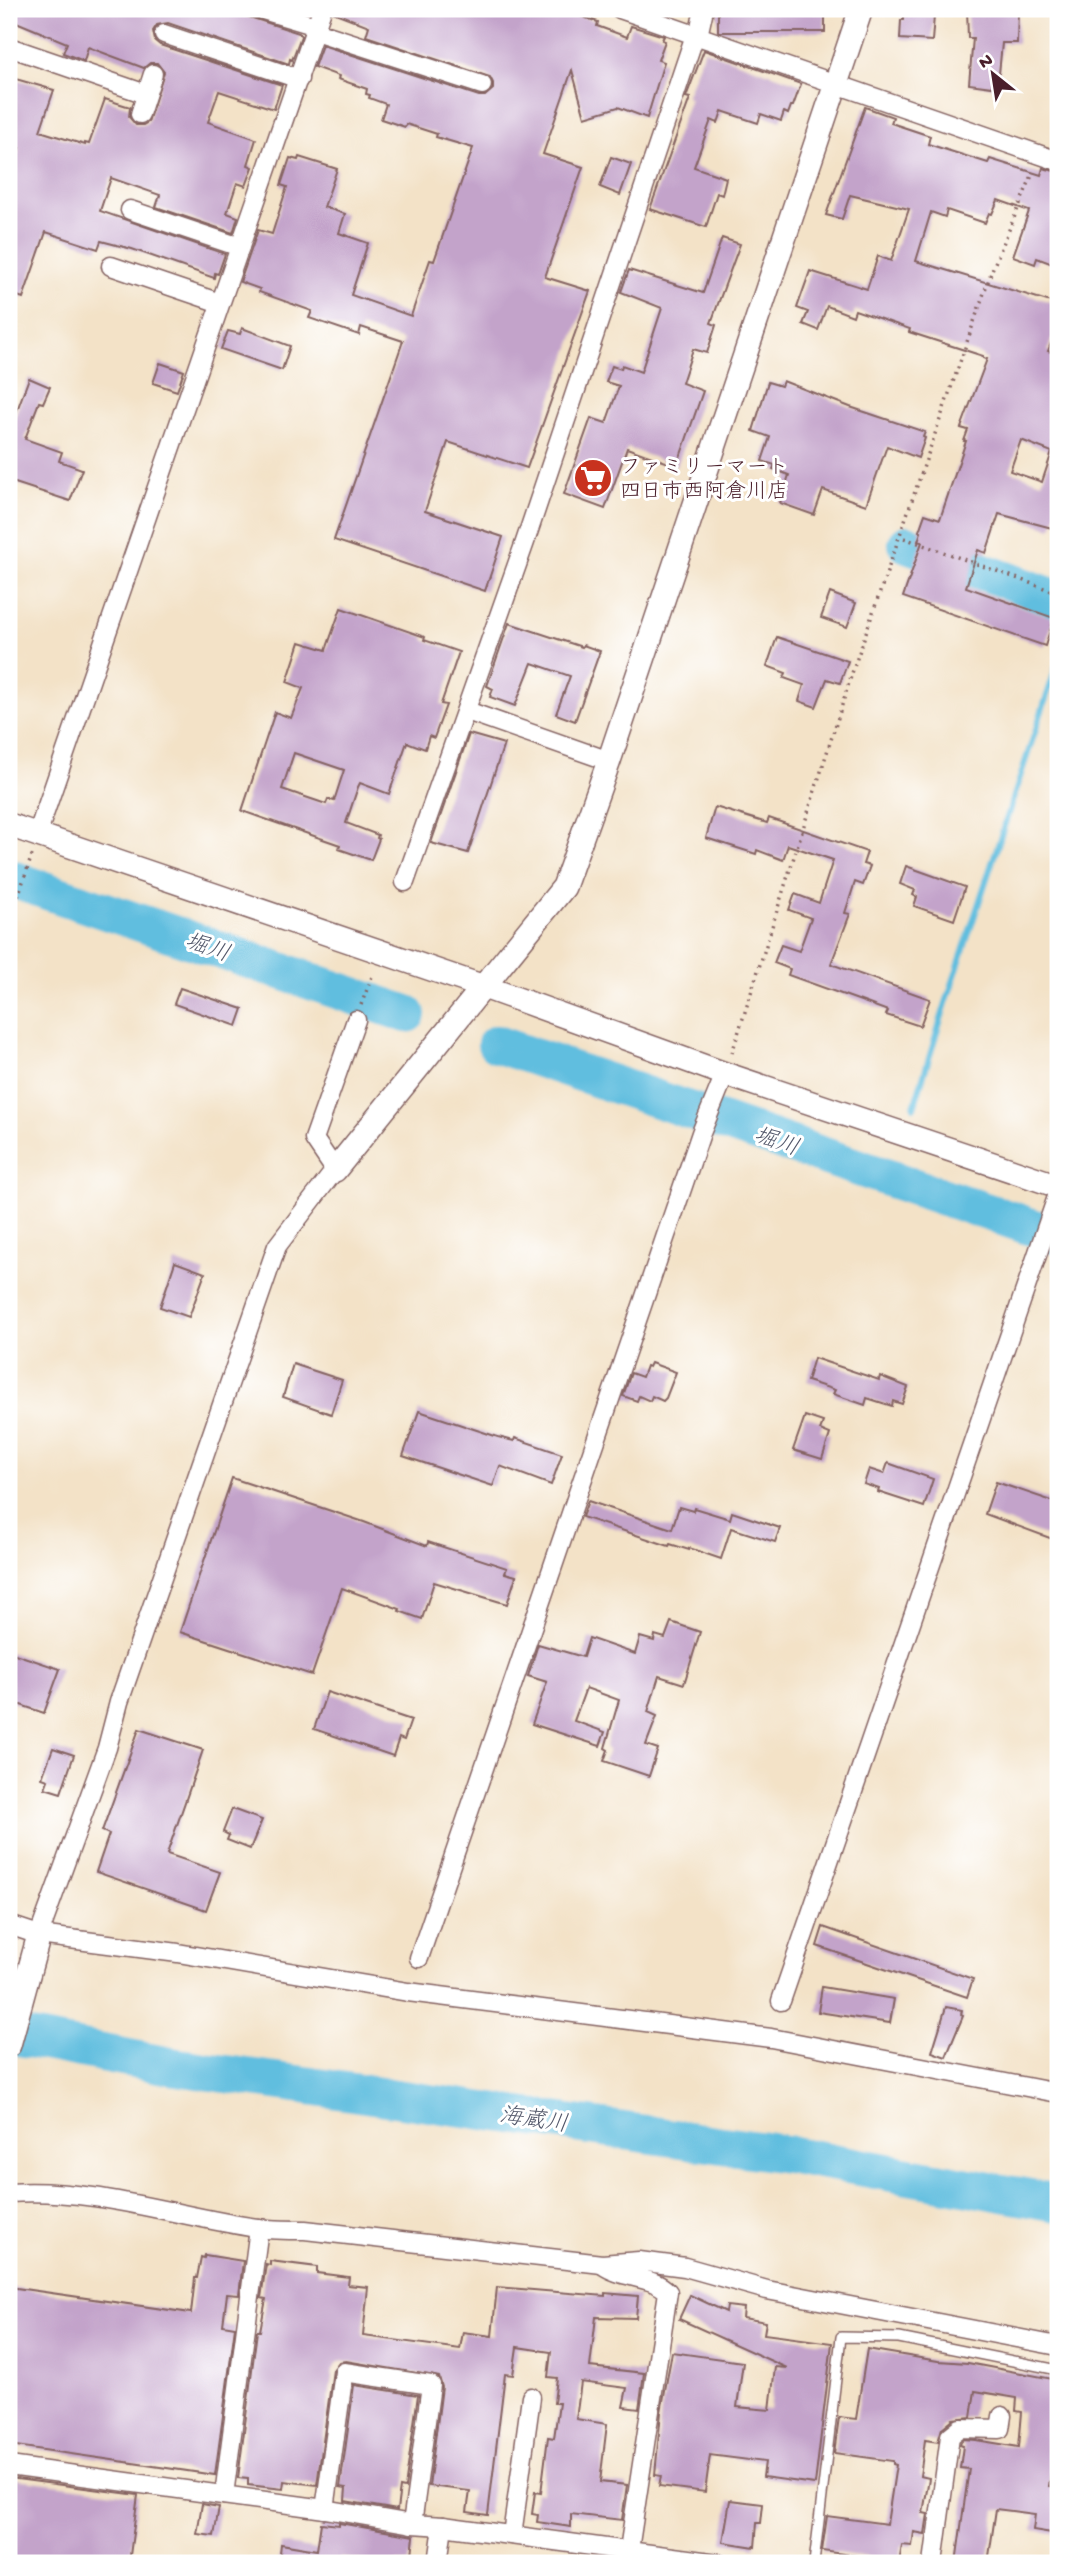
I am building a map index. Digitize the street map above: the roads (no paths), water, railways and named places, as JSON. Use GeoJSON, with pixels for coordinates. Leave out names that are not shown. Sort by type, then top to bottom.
{"type":"FeatureCollection","features":[{"type":"Feature","properties":{"kind":"street"},"geometry":{"type":"LineString","coordinates":[[259,9],[318,22],[482,85]]}},
{"type":"Feature","properties":{"kind":"street"},"geometry":{"type":"LineString","coordinates":[[620,9],[1058,161]]}},
{"type":"Feature","properties":{"kind":"street"},"geometry":{"type":"LineString","coordinates":[[405,882],[467,711],[704,9]]}},
{"type":"Feature","properties":{"kind":"street"},"geometry":{"type":"LineString","coordinates":[[9,2045],[38,1935],[107,1748],[119,1702],[277,1246],[335,1170],[564,887],[609,761],[861,9]]}},
{"type":"Feature","properties":{"kind":"street"},"geometry":{"type":"LineString","coordinates":[[35,843],[318,22]]}},
{"type":"Feature","properties":{"kind":"street"},"geometry":{"type":"LineString","coordinates":[[164,34],[299,79]]}},
{"type":"Feature","properties":{"kind":"street"},"geometry":{"type":"LineString","coordinates":[[9,47],[146,94]]}},
{"type":"Feature","properties":{"kind":"street"},"geometry":{"type":"LineString","coordinates":[[140,114],[153,74]]}},
{"type":"Feature","properties":{"kind":"street"},"geometry":{"type":"LineString","coordinates":[[130,209],[240,247]]}},
{"type":"Feature","properties":{"kind":"street"},"geometry":{"type":"LineString","coordinates":[[111,266],[220,303]]}},
{"type":"Feature","properties":{"kind":"street"},"geometry":{"type":"LineString","coordinates":[[467,711],[609,761]]}},
{"type":"Feature","properties":{"kind":"street"},"geometry":{"type":"LineString","coordinates":[[9,825],[35,843],[484,987],[721,1081],[1057,1195],[781,2001]]}},
{"type":"Feature","properties":{"kind":"street"},"geometry":{"type":"LineString","coordinates":[[335,1170],[314,1139],[356,1020]]}},
{"type":"Feature","properties":{"kind":"street"},"geometry":{"type":"LineString","coordinates":[[419,1958],[721,1081]]}},
{"type":"Feature","properties":{"kind":"street"},"geometry":{"type":"LineString","coordinates":[[9,1925],[38,1935],[178,1953],[408,1992],[771,2038],[1058,2093]]}},
{"type":"Feature","properties":{"kind":"street"},"geometry":{"type":"LineString","coordinates":[[9,2193],[77,2194],[259,2228],[305,2230],[602,2264],[639,2261],[685,2267],[767,2290],[1058,2346]]}},
{"type":"Feature","properties":{"kind":"street"},"geometry":{"type":"LineString","coordinates":[[225,2496],[259,2228]]}},
{"type":"Feature","properties":{"kind":"street"},"geometry":{"type":"LineString","coordinates":[[602,2264],[612,2272],[662,2285],[668,2292],[628,2557]]}},
{"type":"Feature","properties":{"kind":"street"},"geometry":{"type":"LineString","coordinates":[[325,2509],[344,2372],[430,2385],[412,2524]]}},
{"type":"Feature","properties":{"kind":"street"},"geometry":{"type":"LineString","coordinates":[[512,2535],[531,2397]]}},
{"type":"Feature","properties":{"kind":"street"},"geometry":{"type":"LineString","coordinates":[[933,2563],[950,2436],[960,2428],[1000,2430],[1002,2416]]}},
{"type":"Feature","properties":{"kind":"street"},"geometry":{"type":"LineString","coordinates":[[9,2466],[325,2509],[412,2524],[512,2535],[628,2557],[718,2563]]}},
{"type":"Feature","properties":{"kind":"street"},"geometry":{"type":"LineString","coordinates":[[438,2563],[443,2526]]}},
{"type":"Feature","properties":{"kind":"lane"},"geometry":{"type":"LineString","coordinates":[[814,2563],[841,2337],[899,2338],[1058,2370]]}},
{"type":"Feature","properties":{"kind":"waterway"},"geometry":{"type":"LineString","coordinates":[[907,544],[1058,599]]}},
{"type":"Feature","properties":{"kind":"waterway"},"geometry":{"type":"LineString","coordinates":[[914,1107],[1058,662]]}},
{"type":"Feature","properties":{"kind":"waterway","name":"堀川"},"geometry":{"type":"LineString","coordinates":[[9,878],[407,1014]]}},
{"type":"Feature","properties":{"kind":"waterway","name":"堀川"},"geometry":{"type":"LineString","coordinates":[[496,1044],[1058,1236]]}},
{"type":"Feature","properties":{"kind":"waterway","name":"海蔵川"},"geometry":{"type":"LineString","coordinates":[[9,2035],[170,2066],[793,2155],[1058,2203]]}},
{"type":"Feature","properties":{"kind":"place","name":"ファミリーマート 四日市西阿倉川店"},"geometry":{"type":"Point","coordinates":[593,478]}}]}
